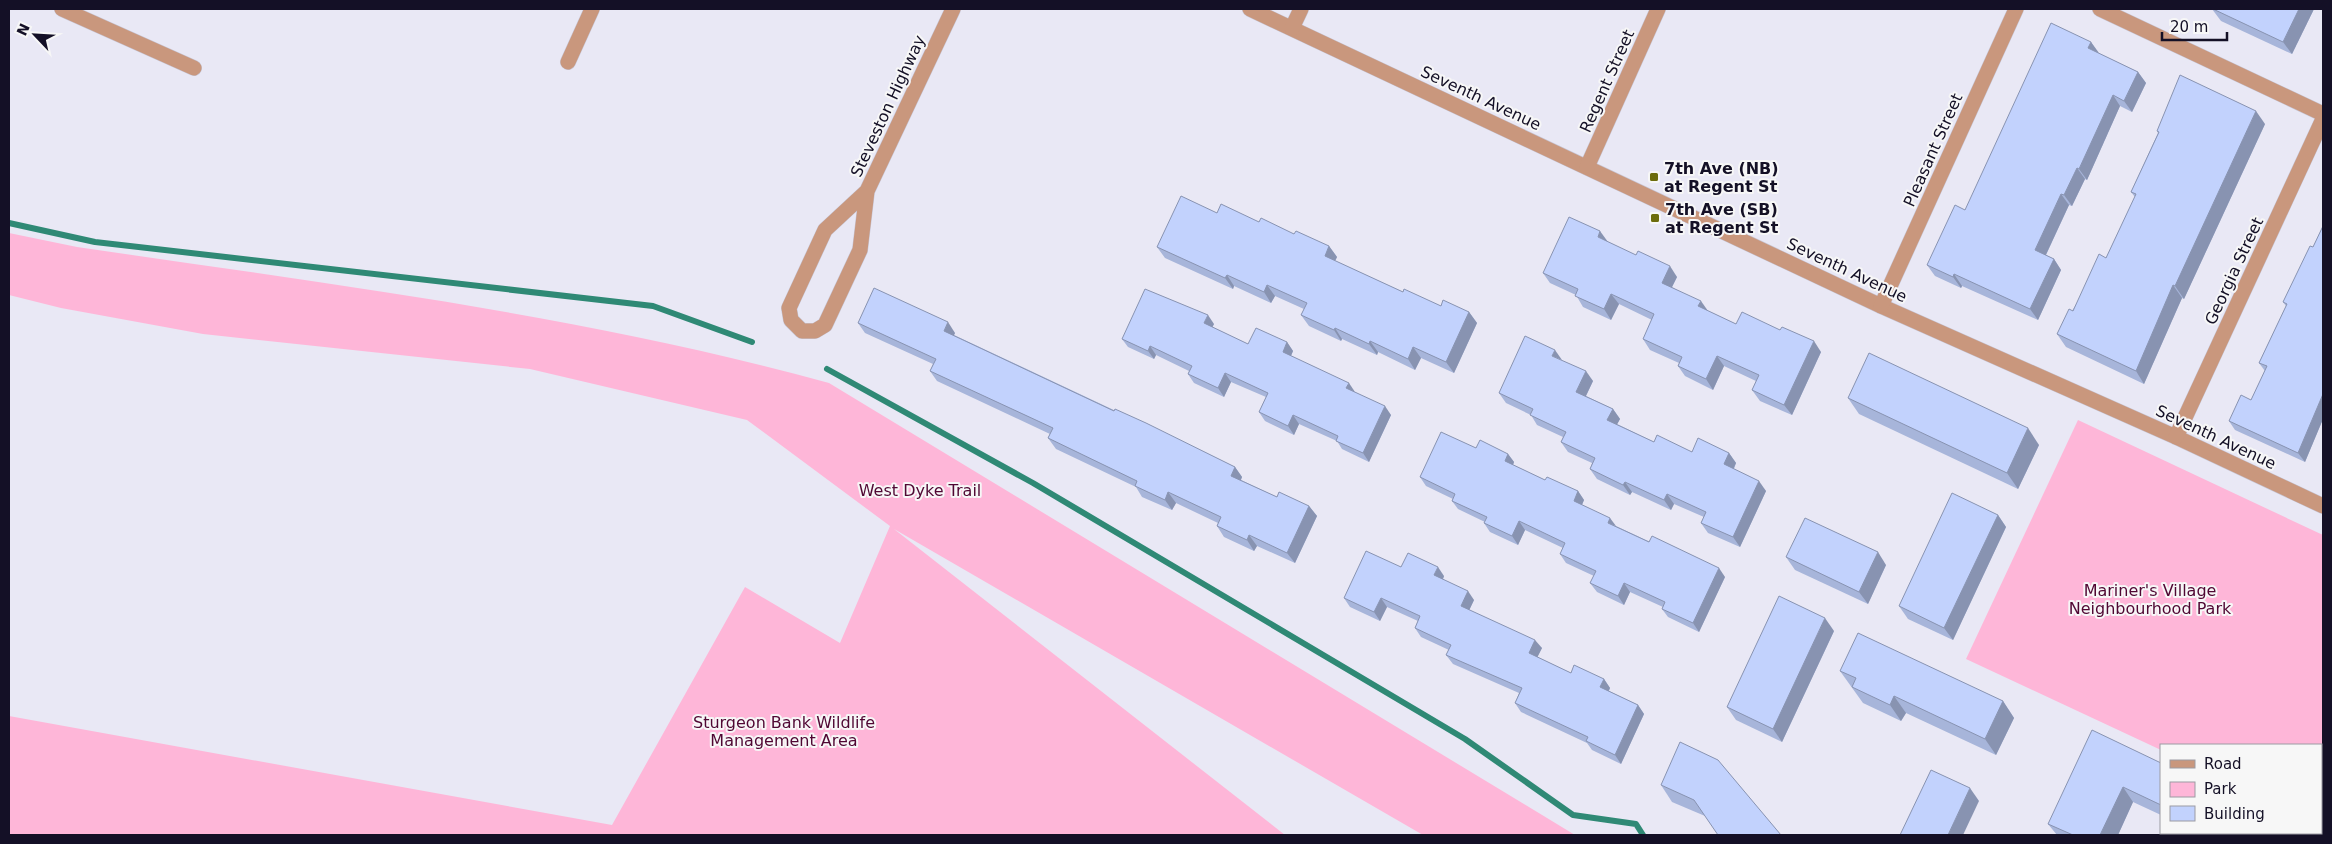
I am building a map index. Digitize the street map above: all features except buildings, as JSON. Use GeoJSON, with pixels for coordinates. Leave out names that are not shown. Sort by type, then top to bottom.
{"type":"FeatureCollection","features":[{"type":"Feature","properties":{"kind":"street"},"geometry":{"type":"LineString","coordinates":[[62,9],[194,68]]}},
{"type":"Feature","properties":{"kind":"street"},"geometry":{"type":"LineString","coordinates":[[568,62],[592,9]]}},
{"type":"Feature","properties":{"kind":"street","name":"Steveston Highway"},"geometry":{"type":"LineString","coordinates":[[867,191],[825,230],[789,308],[792,320],[802,331],[814,331],[825,325],[860,250],[867,191],[952,9]]}},
{"type":"Feature","properties":{"kind":"street","name":"Seventh Avenue"},"geometry":{"type":"LineString","coordinates":[[1250,9],[1881,306],[2176,437],[2323,506]]}},
{"type":"Feature","properties":{"kind":"street"},"geometry":{"type":"LineString","coordinates":[[1292,28],[1301,9]]}},
{"type":"Feature","properties":{"kind":"street","name":"Regent Street"},"geometry":{"type":"LineString","coordinates":[[1587,168],[1658,9]]}},
{"type":"Feature","properties":{"kind":"street","name":"Pleasant Street"},"geometry":{"type":"LineString","coordinates":[[1881,306],[2016,9]]}},
{"type":"Feature","properties":{"kind":"street"},"geometry":{"type":"LineString","coordinates":[[2100,9],[2323,114]]}},
{"type":"Feature","properties":{"kind":"street","name":"Georgia Street"},"geometry":{"type":"LineString","coordinates":[[2176,437],[2323,119]]}},
{"type":"Feature","properties":{"kind":"green space"},"geometry":{"type":"Polygon","coordinates":[[[9,233],[77,247],[361,288],[549,320],[643,338],[829,383],[1575,835],[1423,835],[894,529],[1285,835],[9,835],[9,716],[612,825],[745,587],[840,643],[890,526],[747,420],[530,369],[203,334],[61,308],[9,295],[9,233]]]}},
{"type":"Feature","properties":{"kind":"green space","name":"Mariner's Village Neighbourhood Park"},"geometry":{"type":"Polygon","coordinates":[[[2078,420],[2323,535],[2323,826],[2322,744],[2160,744],[2160,750],[1966,659],[2078,420]]]}},
{"type":"Feature","properties":{"kind":"waterway"},"geometry":{"type":"LineString","coordinates":[[9,223],[95,242],[653,306],[752,342]]}},
{"type":"Feature","properties":{"kind":"waterway"},"geometry":{"type":"LineString","coordinates":[[827,369],[1033,483],[1465,739],[1573,815],[1636,824],[1643,835]]}},
{"type":"Feature","properties":{"kind":"place","name":"7th Ave (NB) at Regent St"},"geometry":{"type":"Point","coordinates":[1654,177]}},
{"type":"Feature","properties":{"kind":"place","name":"7th Ave (SB) at Regent St"},"geometry":{"type":"Point","coordinates":[1655,218]}},
{"type":"Feature","properties":{"kind":"park label","name":"West Dyke Trail"},"geometry":{"type":"Point","coordinates":[920,490]}},
{"type":"Feature","properties":{"kind":"park label","name":"Sturgeon Bank Wildlife Management Area"},"geometry":{"type":"Point","coordinates":[784,731]}}]}
